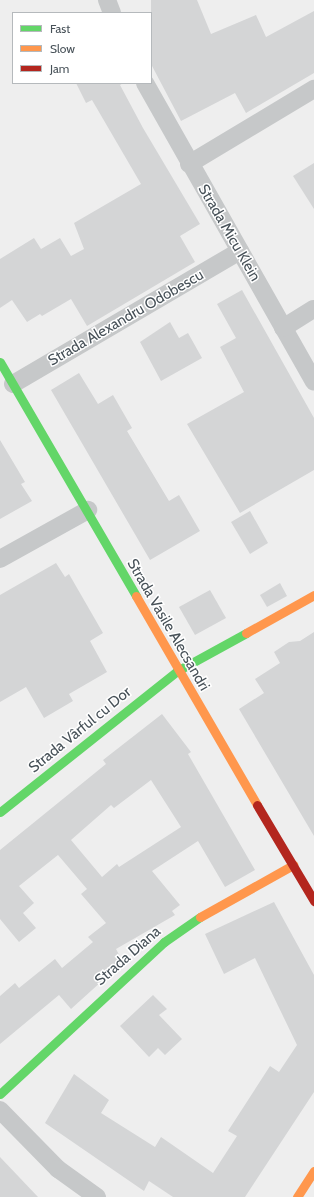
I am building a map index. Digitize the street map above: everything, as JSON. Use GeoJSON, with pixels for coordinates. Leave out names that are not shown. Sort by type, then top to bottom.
{"type":"FeatureCollection","features":[{"type":"Feature","properties":{"kind":"street"},"geometry":{"type":"LineString","coordinates":[[107,0],[112,12]]}},
{"type":"Feature","properties":{"kind":"street","name":"Strada Micu Klein"},"geometry":{"type":"LineString","coordinates":[[146,84],[189,164],[314,382]]}},
{"type":"Feature","properties":{"kind":"street"},"geometry":{"type":"LineString","coordinates":[[189,164],[314,89]]}},
{"type":"Feature","properties":{"kind":"street","name":"Strada Alexandru Odobescu"},"geometry":{"type":"LineString","coordinates":[[13,384],[240,252]]}},
{"type":"Feature","properties":{"kind":"street"},"geometry":{"type":"LineString","coordinates":[[283,328],[314,309]]}},
{"type":"Feature","properties":{"kind":"street","name":"Strada Vasile Alecsandri"},"geometry":{"type":"LineString","coordinates":[[0,362],[88,510],[177,671],[314,901]]}},
{"type":"Feature","properties":{"kind":"street"},"geometry":{"type":"LineString","coordinates":[[0,559],[88,510]]}},
{"type":"Feature","properties":{"kind":"street","name":"Strada Vârful cu Dor"},"geometry":{"type":"LineString","coordinates":[[0,812],[177,671],[314,595]]}},
{"type":"Feature","properties":{"kind":"street","name":"Strada Diana"},"geometry":{"type":"LineString","coordinates":[[0,1094],[164,942],[192,922],[293,865]]}},
{"type":"Feature","properties":{"kind":"street"},"geometry":{"type":"LineString","coordinates":[[0,1110],[58,1169],[97,1197]]}},
{"type":"Feature","properties":{"kind":"street"},"geometry":{"type":"LineString","coordinates":[[297,1197],[314,1171]]}},
{"type":"Feature","properties":{"kind":"building"},"geometry":{"type":"Polygon","coordinates":[[[151,0],[197,0],[211,34],[256,15],[266,37],[314,11],[314,73],[246,113],[235,93],[181,121],[152,66],[151,0]]]}},
{"type":"Feature","properties":{"kind":"building"},"geometry":{"type":"Polygon","coordinates":[[[76,84],[122,84],[120,85],[143,128],[200,224],[180,236],[195,262],[87,326],[71,299],[42,316],[40,314],[27,322],[12,300],[0,308],[0,259],[34,238],[41,249],[60,238],[71,256],[84,249],[74,223],[141,184],[92,100],[86,103],[76,84]]]}},
{"type":"Feature","properties":{"kind":"building"},"geometry":{"type":"Polygon","coordinates":[[[314,163],[314,209],[293,176],[314,163]]]}},
{"type":"Feature","properties":{"kind":"building"},"geometry":{"type":"Polygon","coordinates":[[[242,290],[314,418],[314,470],[240,513],[187,424],[244,392],[220,347],[236,338],[217,304],[242,290]]]}},
{"type":"Feature","properties":{"kind":"building"},"geometry":{"type":"Polygon","coordinates":[[[170,322],[179,338],[188,333],[202,358],[161,381],[140,342],[170,322]]]}},
{"type":"Feature","properties":{"kind":"building"},"geometry":{"type":"Polygon","coordinates":[[[79,373],[98,404],[113,395],[132,428],[127,431],[169,501],[179,495],[200,531],[150,560],[51,390],[79,373]]]}},
{"type":"Feature","properties":{"kind":"building"},"geometry":{"type":"Polygon","coordinates":[[[0,440],[25,482],[21,484],[32,501],[0,519],[0,440]]]}},
{"type":"Feature","properties":{"kind":"building"},"geometry":{"type":"Polygon","coordinates":[[[250,511],[268,543],[250,554],[231,522],[250,511]]]}},
{"type":"Feature","properties":{"kind":"building"},"geometry":{"type":"Polygon","coordinates":[[[56,563],[65,577],[69,574],[103,633],[90,641],[107,672],[69,694],[73,701],[44,718],[26,687],[0,702],[0,595],[56,563]]]}},
{"type":"Feature","properties":{"kind":"building"},"geometry":{"type":"Polygon","coordinates":[[[280,583],[287,596],[267,607],[260,595],[280,583]]]}},
{"type":"Feature","properties":{"kind":"building"},"geometry":{"type":"Polygon","coordinates":[[[210,590],[226,618],[195,635],[179,607],[210,590]]]}},
{"type":"Feature","properties":{"kind":"building"},"geometry":{"type":"Polygon","coordinates":[[[314,632],[314,836],[239,709],[264,693],[255,679],[280,663],[274,652],[289,642],[300,641],[314,632]]]}},
{"type":"Feature","properties":{"kind":"building"},"geometry":{"type":"Polygon","coordinates":[[[162,714],[191,752],[188,754],[255,870],[225,887],[198,841],[152,871],[180,905],[172,911],[175,915],[116,949],[123,962],[71,1009],[59,995],[0,1044],[0,996],[15,983],[19,988],[55,959],[62,968],[93,942],[88,937],[106,923],[81,894],[87,889],[58,855],[19,886],[34,903],[23,913],[36,928],[19,942],[0,919],[0,850],[106,764],[103,760],[162,714]],[[151,780],[114,808],[111,805],[71,840],[102,877],[117,864],[119,867],[181,827],[151,780]]]}},
{"type":"Feature","properties":{"kind":"building"},"geometry":{"type":"Polygon","coordinates":[[[274,902],[314,975],[314,1092],[245,1197],[173,1197],[149,1181],[144,1191],[45,1123],[74,1074],[109,1100],[101,1113],[155,1147],[161,1137],[213,1173],[237,1136],[228,1131],[270,1066],[279,1072],[297,1045],[255,958],[224,974],[205,934],[274,902]]]}},
{"type":"Feature","properties":{"kind":"building"},"geometry":{"type":"Polygon","coordinates":[[[153,995],[167,1009],[159,1015],[182,1039],[165,1055],[158,1048],[149,1057],[120,1026],[153,995]]]}},
{"type":"Feature","properties":{"kind":"building"},"geometry":{"type":"Polygon","coordinates":[[[0,1157],[38,1197],[0,1197],[0,1157]]]}},
{"type":"Feature","properties":{"kind":"traffic: fast"},"geometry":{"type":"LineString","coordinates":[[0,362],[136,596]]}},
{"type":"Feature","properties":{"kind":"traffic: fast"},"geometry":{"type":"LineString","coordinates":[[0,812],[177,671],[246,633]]}},
{"type":"Feature","properties":{"kind":"traffic: fast"},"geometry":{"type":"LineString","coordinates":[[0,1094],[164,942],[200,917]]}},
{"type":"Feature","properties":{"kind":"traffic: slow"},"geometry":{"type":"LineString","coordinates":[[246,633],[314,595]]}},
{"type":"Feature","properties":{"kind":"traffic: slow"},"geometry":{"type":"LineString","coordinates":[[136,596],[257,805]]}},
{"type":"Feature","properties":{"kind":"traffic: slow"},"geometry":{"type":"LineString","coordinates":[[200,917],[293,865]]}},
{"type":"Feature","properties":{"kind":"traffic: slow"},"geometry":{"type":"LineString","coordinates":[[297,1197],[314,1171]]}},
{"type":"Feature","properties":{"kind":"traffic: jam"},"geometry":{"type":"LineString","coordinates":[[257,805],[314,901]]}}]}
